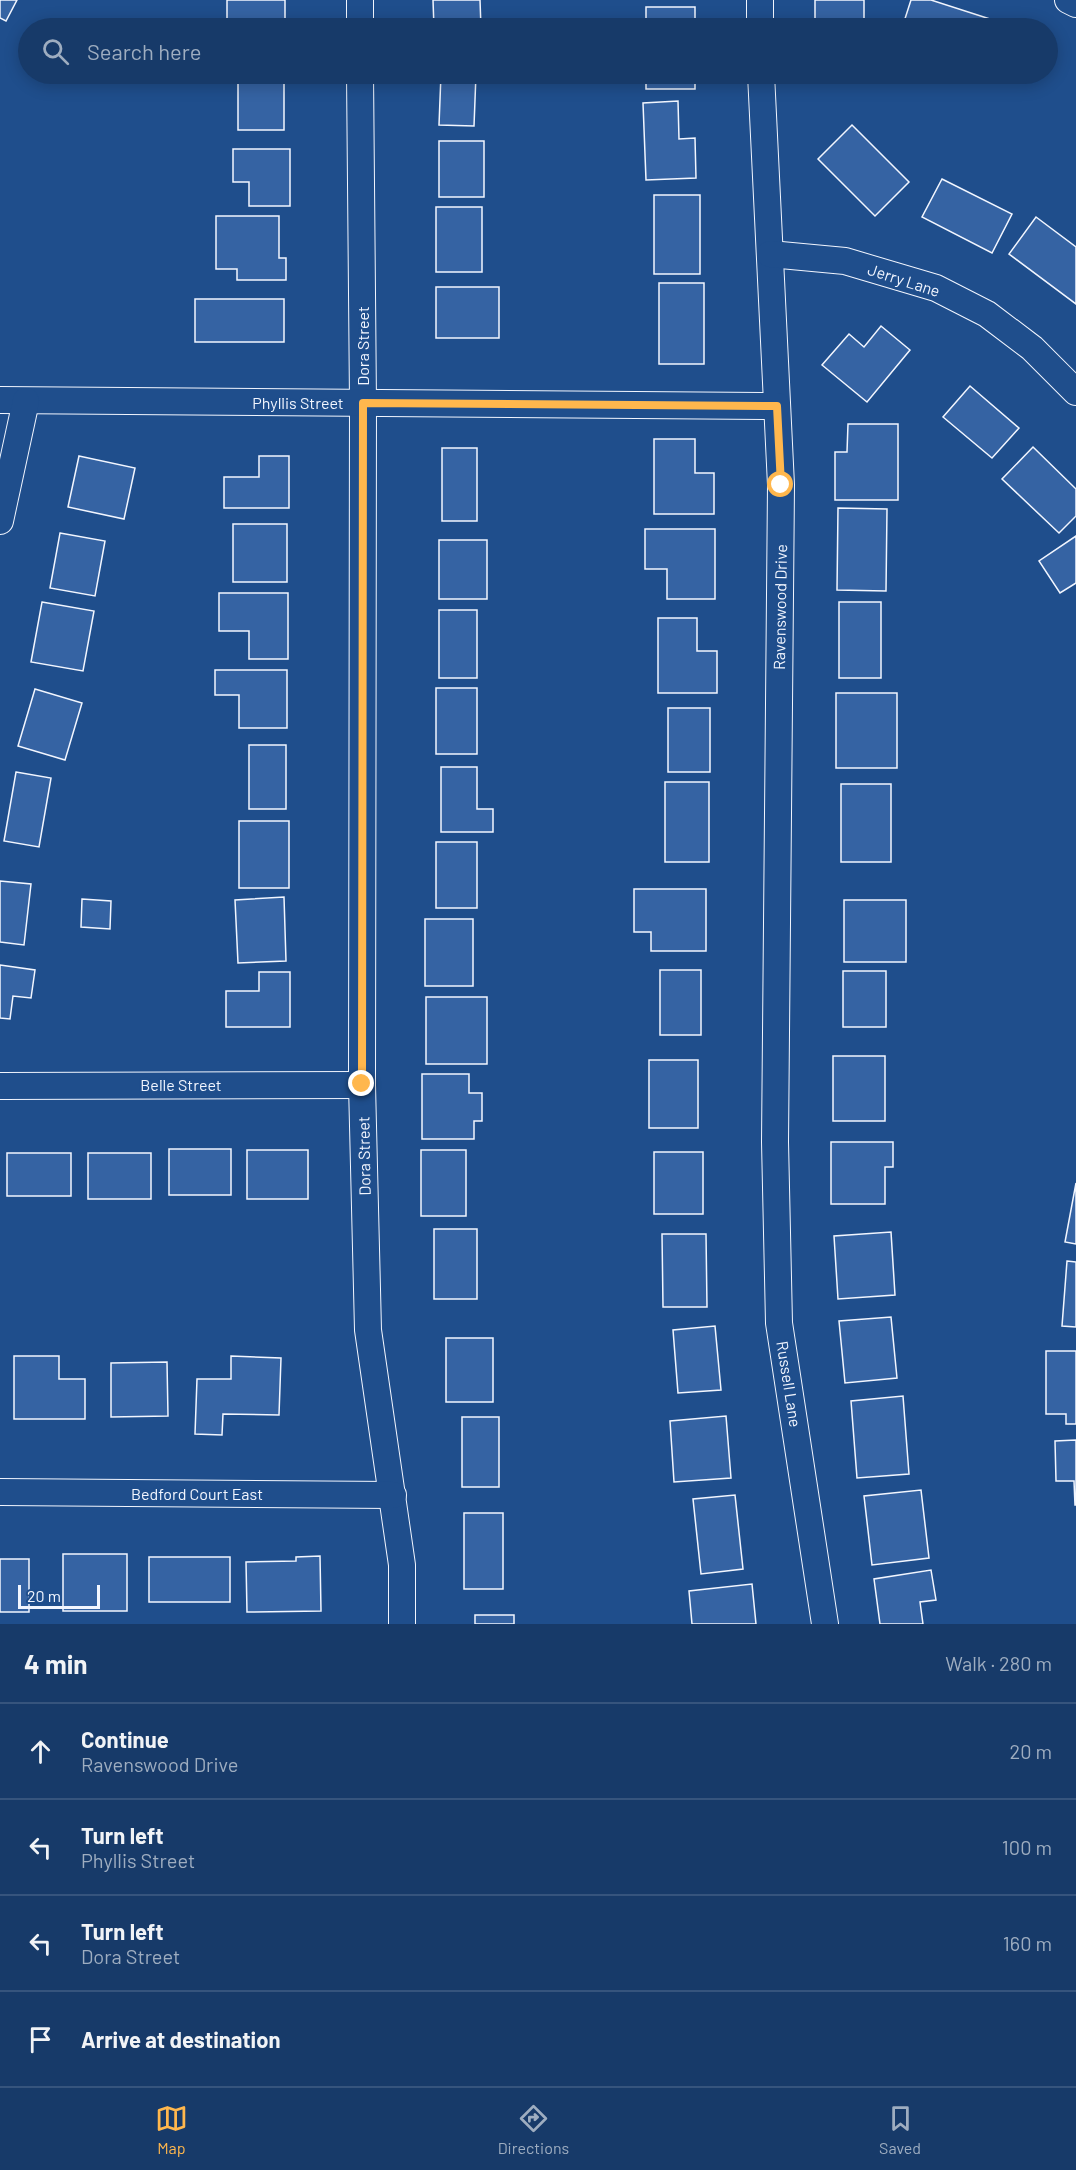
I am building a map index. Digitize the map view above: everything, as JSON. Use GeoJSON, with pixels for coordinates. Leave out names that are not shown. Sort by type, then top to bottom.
{"type":"FeatureCollection","features":[{"type":"Feature","properties":{"kind":"street"},"geometry":{"type":"LineString","coordinates":[[360,0],[360,18]]}},
{"type":"Feature","properties":{"kind":"street"},"geometry":{"type":"LineString","coordinates":[[760,0],[760,18]]}},
{"type":"Feature","properties":{"kind":"street"},"geometry":{"type":"LineString","coordinates":[[1068,0],[1076,4]]}},
{"type":"Feature","properties":{"kind":"street","name":"Dora Street"},"geometry":{"type":"LineString","coordinates":[[360,84],[363,403],[362,1084],[368,1330],[402,1565],[402,1624]]}},
{"type":"Feature","properties":{"kind":"street","name":"Ravenswood Drive"},"geometry":{"type":"LineString","coordinates":[[762,84],[781,485],[775,1142]]}},
{"type":"Feature","properties":{"kind":"street","name":"Jerry Lane"},"geometry":{"type":"LineString","coordinates":[[770,254],[845,261],[936,288],[987,314],[1032,348],[1076,392]]}},
{"type":"Feature","properties":{"kind":"street","name":"Phyllis Street"},"geometry":{"type":"LineString","coordinates":[[0,400],[777,406]]}},
{"type":"Feature","properties":{"kind":"street"},"geometry":{"type":"LineString","coordinates":[[0,521],[26,401]]}},
{"type":"Feature","properties":{"kind":"street","name":"Belle Street"},"geometry":{"type":"LineString","coordinates":[[0,1086],[362,1084]]}},
{"type":"Feature","properties":{"kind":"street","name":"Russell Lane"},"geometry":{"type":"LineString","coordinates":[[775,1142],[779,1323],[825,1624]]}},
{"type":"Feature","properties":{"kind":"street","name":"Bedford Court East"},"geometry":{"type":"LineString","coordinates":[[0,1492],[393,1495]]}},
{"type":"Feature","properties":{"kind":"building"},"geometry":{"type":"Polygon","coordinates":[[[0,0],[17,0],[6,21],[0,18],[0,0]]]}},
{"type":"Feature","properties":{"kind":"building"},"geometry":{"type":"Polygon","coordinates":[[[227,0],[285,0],[285,18],[227,18],[227,0]]]}},
{"type":"Feature","properties":{"kind":"building"},"geometry":{"type":"Polygon","coordinates":[[[433,0],[480,0],[481,18],[434,18],[433,0]]]}},
{"type":"Feature","properties":{"kind":"building"},"geometry":{"type":"Polygon","coordinates":[[[815,0],[864,0],[864,18],[815,18],[815,0]]]}},
{"type":"Feature","properties":{"kind":"building"},"geometry":{"type":"Polygon","coordinates":[[[911,0],[931,0],[987,18],[905,18],[911,0]]]}},
{"type":"Feature","properties":{"kind":"building"},"geometry":{"type":"Polygon","coordinates":[[[646,7],[695,7],[695,18],[646,18],[646,7]]]}},
{"type":"Feature","properties":{"kind":"building"},"geometry":{"type":"Polygon","coordinates":[[[238,84],[284,84],[284,130],[238,130],[238,84]]]}},
{"type":"Feature","properties":{"kind":"building"},"geometry":{"type":"Polygon","coordinates":[[[441,84],[476,84],[474,126],[439,125],[441,84]]]}},
{"type":"Feature","properties":{"kind":"building"},"geometry":{"type":"Polygon","coordinates":[[[646,84],[695,84],[695,89],[646,89],[646,84]]]}},
{"type":"Feature","properties":{"kind":"building"},"geometry":{"type":"Polygon","coordinates":[[[678,101],[679,139],[695,138],[696,178],[646,180],[643,103],[678,101]]]}},
{"type":"Feature","properties":{"kind":"building"},"geometry":{"type":"Polygon","coordinates":[[[852,125],[909,182],[875,216],[818,159],[852,125]]]}},
{"type":"Feature","properties":{"kind":"building"},"geometry":{"type":"Polygon","coordinates":[[[439,141],[484,141],[484,197],[439,197],[439,141]]]}},
{"type":"Feature","properties":{"kind":"building"},"geometry":{"type":"Polygon","coordinates":[[[233,149],[290,149],[290,206],[249,206],[249,182],[233,182],[233,149]]]}},
{"type":"Feature","properties":{"kind":"building"},"geometry":{"type":"Polygon","coordinates":[[[942,179],[1012,214],[992,253],[922,217],[942,179]]]}},
{"type":"Feature","properties":{"kind":"building"},"geometry":{"type":"Polygon","coordinates":[[[654,195],[700,195],[700,274],[654,274],[654,195]]]}},
{"type":"Feature","properties":{"kind":"building"},"geometry":{"type":"Polygon","coordinates":[[[436,207],[482,207],[482,272],[436,272],[436,207]]]}},
{"type":"Feature","properties":{"kind":"building"},"geometry":{"type":"Polygon","coordinates":[[[216,216],[279,216],[279,258],[286,258],[286,280],[237,280],[237,269],[216,269],[216,216]]]}},
{"type":"Feature","properties":{"kind":"building"},"geometry":{"type":"Polygon","coordinates":[[[1036,217],[1076,247],[1076,304],[1009,254],[1036,217]]]}},
{"type":"Feature","properties":{"kind":"building"},"geometry":{"type":"Polygon","coordinates":[[[659,283],[704,283],[704,364],[659,364],[659,283]]]}},
{"type":"Feature","properties":{"kind":"building"},"geometry":{"type":"Polygon","coordinates":[[[436,287],[499,287],[499,338],[436,338],[436,287]]]}},
{"type":"Feature","properties":{"kind":"building"},"geometry":{"type":"Polygon","coordinates":[[[195,299],[284,299],[284,342],[195,342],[195,299]]]}},
{"type":"Feature","properties":{"kind":"building"},"geometry":{"type":"Polygon","coordinates":[[[881,326],[910,350],[867,402],[822,365],[849,334],[864,347],[881,326]]]}},
{"type":"Feature","properties":{"kind":"building"},"geometry":{"type":"Polygon","coordinates":[[[970,386],[1019,428],[992,458],[943,417],[970,386]]]}},
{"type":"Feature","properties":{"kind":"building"},"geometry":{"type":"Polygon","coordinates":[[[848,424],[898,424],[898,500],[835,500],[835,452],[847,452],[848,424]]]}},
{"type":"Feature","properties":{"kind":"building"},"geometry":{"type":"Polygon","coordinates":[[[654,439],[695,439],[695,473],[714,473],[714,514],[654,514],[654,439]]]}},
{"type":"Feature","properties":{"kind":"building"},"geometry":{"type":"Polygon","coordinates":[[[1033,447],[1076,489],[1076,516],[1059,533],[1002,479],[1033,447]]]}},
{"type":"Feature","properties":{"kind":"building"},"geometry":{"type":"Polygon","coordinates":[[[442,448],[477,448],[477,521],[442,521],[442,448]]]}},
{"type":"Feature","properties":{"kind":"building"},"geometry":{"type":"Polygon","coordinates":[[[79,456],[135,468],[124,519],[68,507],[79,456]]]}},
{"type":"Feature","properties":{"kind":"building"},"geometry":{"type":"Polygon","coordinates":[[[259,456],[289,456],[289,508],[224,508],[224,477],[259,477],[259,456]]]}},
{"type":"Feature","properties":{"kind":"building"},"geometry":{"type":"Polygon","coordinates":[[[838,508],[887,509],[886,591],[837,590],[838,508]]]}},
{"type":"Feature","properties":{"kind":"building"},"geometry":{"type":"Polygon","coordinates":[[[233,524],[287,524],[287,582],[233,582],[233,524]]]}},
{"type":"Feature","properties":{"kind":"building"},"geometry":{"type":"Polygon","coordinates":[[[645,529],[715,529],[715,599],[667,599],[667,569],[645,569],[645,529]]]}},
{"type":"Feature","properties":{"kind":"building"},"geometry":{"type":"Polygon","coordinates":[[[60,533],[105,541],[95,596],[50,588],[60,533]]]}},
{"type":"Feature","properties":{"kind":"building"},"geometry":{"type":"Polygon","coordinates":[[[1076,536],[1076,583],[1060,593],[1039,561],[1076,536]]]}},
{"type":"Feature","properties":{"kind":"building"},"geometry":{"type":"Polygon","coordinates":[[[439,540],[487,540],[487,599],[439,599],[439,540]]]}},
{"type":"Feature","properties":{"kind":"building"},"geometry":{"type":"Polygon","coordinates":[[[219,593],[288,593],[288,659],[249,659],[249,631],[219,631],[219,593]]]}},
{"type":"Feature","properties":{"kind":"building"},"geometry":{"type":"Polygon","coordinates":[[[42,602],[94,611],[83,671],[31,662],[42,602]]]}},
{"type":"Feature","properties":{"kind":"building"},"geometry":{"type":"Polygon","coordinates":[[[839,602],[881,602],[881,678],[839,678],[839,602]]]}},
{"type":"Feature","properties":{"kind":"building"},"geometry":{"type":"Polygon","coordinates":[[[439,610],[477,610],[477,678],[439,678],[439,610]]]}},
{"type":"Feature","properties":{"kind":"building"},"geometry":{"type":"Polygon","coordinates":[[[658,618],[697,618],[697,651],[717,651],[717,693],[658,693],[658,618]]]}},
{"type":"Feature","properties":{"kind":"building"},"geometry":{"type":"Polygon","coordinates":[[[215,670],[287,670],[287,728],[239,728],[239,695],[215,695],[215,670]]]}},
{"type":"Feature","properties":{"kind":"building"},"geometry":{"type":"Polygon","coordinates":[[[436,688],[477,688],[477,754],[436,754],[436,688]]]}},
{"type":"Feature","properties":{"kind":"building"},"geometry":{"type":"Polygon","coordinates":[[[35,689],[82,703],[65,760],[18,746],[35,689]]]}},
{"type":"Feature","properties":{"kind":"building"},"geometry":{"type":"Polygon","coordinates":[[[836,693],[897,693],[897,768],[836,768],[836,693]]]}},
{"type":"Feature","properties":{"kind":"building"},"geometry":{"type":"Polygon","coordinates":[[[668,708],[710,708],[710,772],[668,772],[668,708]]]}},
{"type":"Feature","properties":{"kind":"building"},"geometry":{"type":"Polygon","coordinates":[[[249,745],[286,745],[286,809],[249,809],[249,745]]]}},
{"type":"Feature","properties":{"kind":"building"},"geometry":{"type":"Polygon","coordinates":[[[441,767],[477,767],[477,809],[493,809],[493,832],[441,832],[441,767]]]}},
{"type":"Feature","properties":{"kind":"building"},"geometry":{"type":"Polygon","coordinates":[[[16,772],[51,778],[39,847],[4,841],[16,772]]]}},
{"type":"Feature","properties":{"kind":"building"},"geometry":{"type":"Polygon","coordinates":[[[665,782],[709,782],[709,862],[665,862],[665,782]]]}},
{"type":"Feature","properties":{"kind":"building"},"geometry":{"type":"Polygon","coordinates":[[[841,784],[891,784],[891,862],[841,862],[841,784]]]}},
{"type":"Feature","properties":{"kind":"building"},"geometry":{"type":"Polygon","coordinates":[[[239,821],[289,821],[289,888],[239,888],[239,821]]]}},
{"type":"Feature","properties":{"kind":"building"},"geometry":{"type":"Polygon","coordinates":[[[436,842],[477,842],[477,908],[436,908],[436,842]]]}},
{"type":"Feature","properties":{"kind":"building"},"geometry":{"type":"Polygon","coordinates":[[[0,881],[31,884],[24,945],[0,942],[0,881]]]}},
{"type":"Feature","properties":{"kind":"building"},"geometry":{"type":"Polygon","coordinates":[[[634,889],[706,889],[706,951],[651,951],[651,932],[634,932],[634,889]]]}},
{"type":"Feature","properties":{"kind":"building"},"geometry":{"type":"Polygon","coordinates":[[[284,897],[286,961],[238,963],[235,900],[284,897]]]}},
{"type":"Feature","properties":{"kind":"building"},"geometry":{"type":"Polygon","coordinates":[[[82,899],[111,901],[110,929],[81,927],[82,899]]]}},
{"type":"Feature","properties":{"kind":"building"},"geometry":{"type":"Polygon","coordinates":[[[844,900],[906,900],[906,962],[844,962],[844,900]]]}},
{"type":"Feature","properties":{"kind":"building"},"geometry":{"type":"Polygon","coordinates":[[[425,919],[473,919],[473,986],[425,986],[425,919]]]}},
{"type":"Feature","properties":{"kind":"building"},"geometry":{"type":"Polygon","coordinates":[[[0,965],[35,970],[31,998],[13,996],[10,1019],[0,1018],[0,965]]]}},
{"type":"Feature","properties":{"kind":"building"},"geometry":{"type":"Polygon","coordinates":[[[660,970],[701,970],[701,1035],[660,1035],[660,970]]]}},
{"type":"Feature","properties":{"kind":"building"},"geometry":{"type":"Polygon","coordinates":[[[843,971],[886,971],[886,1027],[843,1027],[843,971]]]}},
{"type":"Feature","properties":{"kind":"building"},"geometry":{"type":"Polygon","coordinates":[[[259,972],[290,972],[290,1027],[226,1027],[226,991],[259,991],[259,972]]]}},
{"type":"Feature","properties":{"kind":"building"},"geometry":{"type":"Polygon","coordinates":[[[426,997],[487,997],[487,1064],[426,1064],[426,997]]]}},
{"type":"Feature","properties":{"kind":"building"},"geometry":{"type":"Polygon","coordinates":[[[833,1056],[885,1056],[885,1121],[833,1121],[833,1056]]]}},
{"type":"Feature","properties":{"kind":"building"},"geometry":{"type":"Polygon","coordinates":[[[649,1060],[698,1060],[698,1128],[649,1128],[649,1060]]]}},
{"type":"Feature","properties":{"kind":"building"},"geometry":{"type":"Polygon","coordinates":[[[422,1074],[469,1074],[469,1093],[482,1093],[482,1121],[474,1121],[474,1139],[422,1139],[422,1074]]]}},
{"type":"Feature","properties":{"kind":"building"},"geometry":{"type":"Polygon","coordinates":[[[831,1142],[893,1142],[893,1167],[885,1167],[885,1204],[831,1204],[831,1142]]]}},
{"type":"Feature","properties":{"kind":"building"},"geometry":{"type":"Polygon","coordinates":[[[169,1149],[231,1149],[231,1195],[169,1195],[169,1149]]]}},
{"type":"Feature","properties":{"kind":"building"},"geometry":{"type":"Polygon","coordinates":[[[247,1150],[308,1150],[308,1199],[247,1199],[247,1150]]]}},
{"type":"Feature","properties":{"kind":"building"},"geometry":{"type":"Polygon","coordinates":[[[421,1150],[466,1150],[466,1216],[421,1216],[421,1150]]]}},
{"type":"Feature","properties":{"kind":"building"},"geometry":{"type":"Polygon","coordinates":[[[654,1152],[703,1152],[703,1214],[654,1214],[654,1152]]]}},
{"type":"Feature","properties":{"kind":"building"},"geometry":{"type":"Polygon","coordinates":[[[7,1153],[71,1153],[71,1196],[7,1196],[7,1153]]]}},
{"type":"Feature","properties":{"kind":"building"},"geometry":{"type":"Polygon","coordinates":[[[88,1153],[151,1153],[151,1199],[88,1199],[88,1153]]]}},
{"type":"Feature","properties":{"kind":"building"},"geometry":{"type":"Polygon","coordinates":[[[1076,1183],[1076,1244],[1065,1242],[1076,1183]]]}},
{"type":"Feature","properties":{"kind":"building"},"geometry":{"type":"Polygon","coordinates":[[[434,1229],[477,1229],[477,1299],[434,1299],[434,1229]]]}},
{"type":"Feature","properties":{"kind":"building"},"geometry":{"type":"Polygon","coordinates":[[[891,1232],[895,1295],[838,1299],[834,1236],[891,1232]]]}},
{"type":"Feature","properties":{"kind":"building"},"geometry":{"type":"Polygon","coordinates":[[[662,1234],[706,1234],[707,1307],[663,1307],[662,1234]]]}},
{"type":"Feature","properties":{"kind":"building"},"geometry":{"type":"Polygon","coordinates":[[[1067,1261],[1076,1262],[1076,1327],[1062,1326],[1067,1261]]]}},
{"type":"Feature","properties":{"kind":"building"},"geometry":{"type":"Polygon","coordinates":[[[891,1317],[897,1378],[845,1383],[839,1321],[891,1317]]]}},
{"type":"Feature","properties":{"kind":"building"},"geometry":{"type":"Polygon","coordinates":[[[715,1326],[721,1390],[678,1393],[673,1330],[715,1326]]]}},
{"type":"Feature","properties":{"kind":"building"},"geometry":{"type":"Polygon","coordinates":[[[446,1338],[493,1338],[493,1402],[446,1402],[446,1338]]]}},
{"type":"Feature","properties":{"kind":"building"},"geometry":{"type":"Polygon","coordinates":[[[1046,1351],[1076,1351],[1076,1424],[1066,1424],[1066,1414],[1046,1414],[1046,1351]]]}},
{"type":"Feature","properties":{"kind":"building"},"geometry":{"type":"Polygon","coordinates":[[[14,1356],[59,1356],[59,1379],[85,1379],[85,1419],[14,1419],[14,1356]]]}},
{"type":"Feature","properties":{"kind":"building"},"geometry":{"type":"Polygon","coordinates":[[[231,1356],[281,1358],[279,1415],[223,1414],[222,1435],[195,1434],[197,1379],[231,1379],[231,1356]]]}},
{"type":"Feature","properties":{"kind":"building"},"geometry":{"type":"Polygon","coordinates":[[[167,1362],[168,1416],[111,1417],[111,1363],[167,1362]]]}},
{"type":"Feature","properties":{"kind":"building"},"geometry":{"type":"Polygon","coordinates":[[[903,1396],[909,1474],[857,1478],[851,1401],[903,1396]]]}},
{"type":"Feature","properties":{"kind":"building"},"geometry":{"type":"Polygon","coordinates":[[[726,1416],[731,1478],[674,1482],[670,1421],[726,1416]]]}},
{"type":"Feature","properties":{"kind":"building"},"geometry":{"type":"Polygon","coordinates":[[[462,1417],[499,1417],[499,1487],[462,1487],[462,1417]]]}},
{"type":"Feature","properties":{"kind":"building"},"geometry":{"type":"Polygon","coordinates":[[[1076,1440],[1075,1505],[1074,1481],[1056,1481],[1055,1441],[1076,1440]]]}},
{"type":"Feature","properties":{"kind":"building"},"geometry":{"type":"Polygon","coordinates":[[[921,1490],[929,1558],[872,1565],[864,1496],[921,1490]]]}},
{"type":"Feature","properties":{"kind":"building"},"geometry":{"type":"Polygon","coordinates":[[[735,1495],[743,1569],[701,1574],[693,1499],[735,1495]]]}},
{"type":"Feature","properties":{"kind":"building"},"geometry":{"type":"Polygon","coordinates":[[[464,1513],[503,1513],[503,1589],[464,1589],[464,1513]]]}},
{"type":"Feature","properties":{"kind":"building"},"geometry":{"type":"Polygon","coordinates":[[[63,1554],[127,1554],[127,1611],[63,1611],[63,1554]]]}},
{"type":"Feature","properties":{"kind":"building"},"geometry":{"type":"Polygon","coordinates":[[[320,1556],[321,1611],[247,1612],[246,1562],[296,1561],[296,1557],[320,1556]]]}},
{"type":"Feature","properties":{"kind":"building"},"geometry":{"type":"Polygon","coordinates":[[[149,1557],[230,1557],[230,1602],[149,1602],[149,1557]]]}},
{"type":"Feature","properties":{"kind":"building"},"geometry":{"type":"Polygon","coordinates":[[[0,1559],[29,1559],[29,1612],[0,1612],[0,1559]]]}},
{"type":"Feature","properties":{"kind":"building"},"geometry":{"type":"Polygon","coordinates":[[[931,1570],[936,1600],[920,1602],[923,1624],[880,1624],[874,1579],[931,1570]]]}},
{"type":"Feature","properties":{"kind":"building"},"geometry":{"type":"Polygon","coordinates":[[[752,1584],[756,1624],[692,1624],[689,1591],[752,1584]]]}},
{"type":"Feature","properties":{"kind":"building"},"geometry":{"type":"Polygon","coordinates":[[[475,1615],[514,1615],[514,1624],[475,1624],[475,1615]]]}},
{"type":"Feature","properties":{"kind":"route"},"geometry":{"type":"LineString","coordinates":[[362,1084],[363,403],[777,406],[781,485]]}}]}
